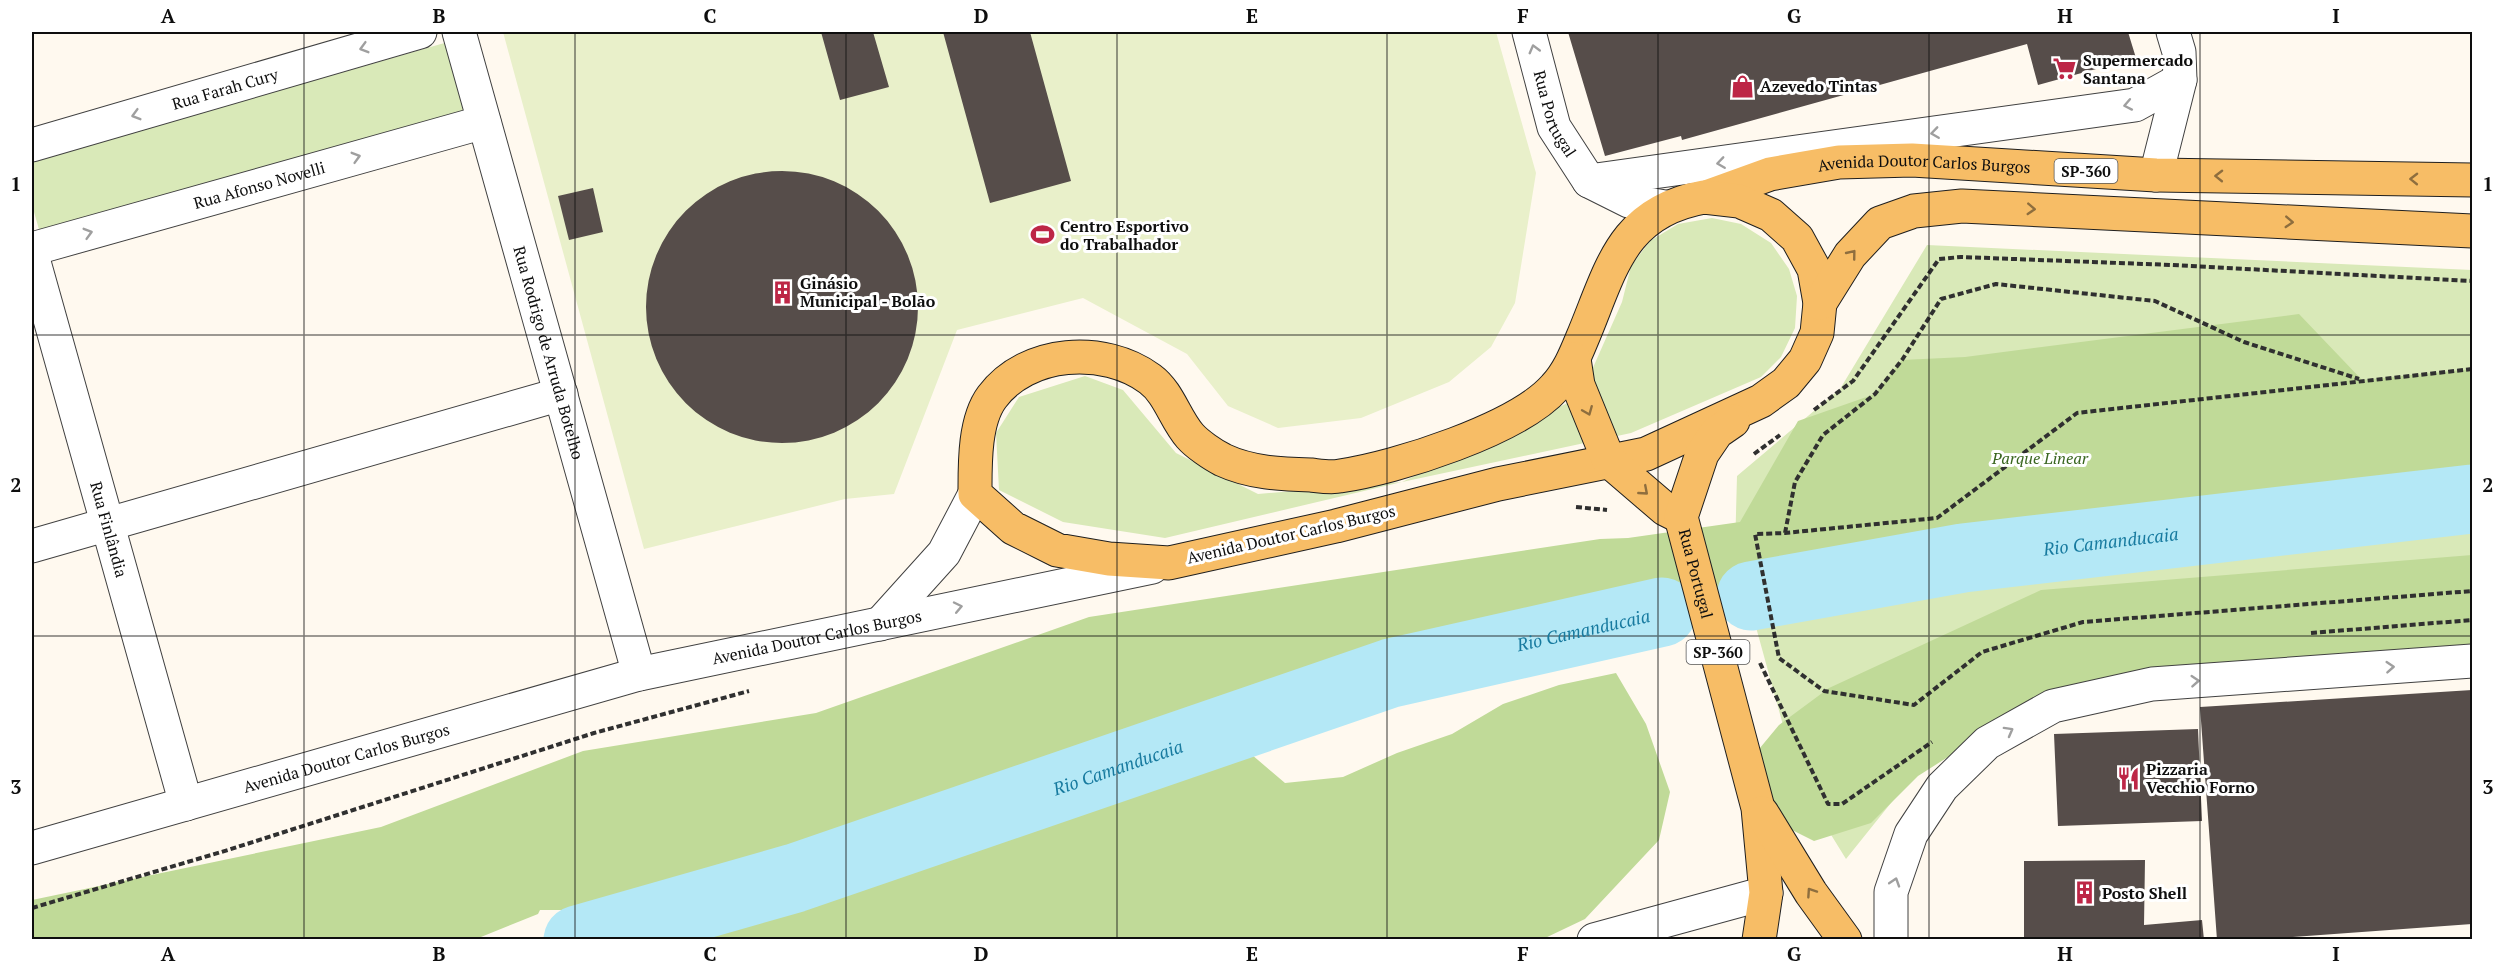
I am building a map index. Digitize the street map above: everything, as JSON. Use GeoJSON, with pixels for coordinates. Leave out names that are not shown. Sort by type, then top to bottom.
{"type":"FeatureCollection","features":[{"type":"Feature","properties":{"kind":"main road","name":"Avenida Doutor Carlos Burgos"},"geometry":{"type":"LineString","coordinates":[[1704,197],[1770,174],[1839,162],[1912,160],[2156,175],[2472,180]]}},
{"type":"Feature","properties":{"kind":"main road","name":"SP-360"},"geometry":{"type":"LineString","coordinates":[[1574,359],[1618,252],[1638,226],[1665,207],[1684,200],[1704,197],[1739,201],[1771,215],[1797,238],[1814,268],[1820,303],[1817,333],[1805,360],[1786,383],[1761,401]]}},
{"type":"Feature","properties":{"kind":"main road","name":"SP-360"},"geometry":{"type":"LineString","coordinates":[[1820,303],[1850,255],[1880,223],[1914,211],[1962,206],[2472,231]]}},
{"type":"Feature","properties":{"kind":"main road"},"geometry":{"type":"LineString","coordinates":[[1169,563],[1109,559],[1057,550],[1013,528],[975,494],[975,460],[981,425],[991,399],[1015,373],[1052,360],[1086,356],[1117,361],[1152,380],[1191,437],[1222,459],[1263,473],[1339,477],[1397,462],[1492,430],[1538,403],[1555,387],[1574,359]]}},
{"type":"Feature","properties":{"kind":"main road"},"geometry":{"type":"LineString","coordinates":[[1574,359],[1578,385],[1610,461],[1684,524]]}},
{"type":"Feature","properties":{"kind":"main road","name":"Avenida Doutor Carlos Burgos"},"geometry":{"type":"LineString","coordinates":[[1169,563],[1336,526],[1498,484],[1646,454],[1761,401]]}},
{"type":"Feature","properties":{"kind":"main road","name":"Rua Portugal"},"geometry":{"type":"LineString","coordinates":[[1759,939],[1766,893],[1758,808],[1684,524],[1702,454],[1717,432],[1761,401]]}},
{"type":"Feature","properties":{"kind":"main road","name":"Rua Portugal"},"geometry":{"type":"LineString","coordinates":[[1758,808],[1811,893],[1845,939]]}},
{"type":"Feature","properties":{"kind":"street","name":"Rua Farah Cury"},"geometry":{"type":"LineString","coordinates":[[32,146],[420,32]]}},
{"type":"Feature","properties":{"kind":"street","name":"Rua Rodrigo de Arruda Botelho"},"geometry":{"type":"LineString","coordinates":[[459,32],[639,674]]}},
{"type":"Feature","properties":{"kind":"street","name":"Rua Portugal"},"geometry":{"type":"LineString","coordinates":[[1529,32],[1554,127],[1589,181]]}},
{"type":"Feature","properties":{"kind":"street"},"geometry":{"type":"LineString","coordinates":[[2156,175],[2180,80],[2179,52],[2173,32]]}},
{"type":"Feature","properties":{"kind":"street"},"geometry":{"type":"LineString","coordinates":[[1589,181],[2135,105],[2180,80]]}},
{"type":"Feature","properties":{"kind":"street","name":"Rua Afonso Novelli"},"geometry":{"type":"LineString","coordinates":[[32,249],[484,122]]}},
{"type":"Feature","properties":{"kind":"street"},"geometry":{"type":"LineString","coordinates":[[1589,181],[1629,201],[1665,207]]}},
{"type":"Feature","properties":{"kind":"street","name":"Rua Finlândia"},"geometry":{"type":"LineString","coordinates":[[32,255],[186,804]]}},
{"type":"Feature","properties":{"kind":"street"},"geometry":{"type":"LineString","coordinates":[[32,546],[561,394]]}},
{"type":"Feature","properties":{"kind":"street"},"geometry":{"type":"LineString","coordinates":[[880,624],[944,553],[975,494]]}},
{"type":"Feature","properties":{"kind":"street","name":"Avenida Doutor Carlos Burgos"},"geometry":{"type":"LineString","coordinates":[[32,848],[639,674],[1169,563]]}},
{"type":"Feature","properties":{"kind":"street"},"geometry":{"type":"LineString","coordinates":[[1891,939],[1892,892],[1908,843],[1911,834],[1941,787],[1988,743],[2053,706],[2152,684],[2472,661]]}},
{"type":"Feature","properties":{"kind":"street"},"geometry":{"type":"LineString","coordinates":[[1594,939],[1766,893]]}},
{"type":"Feature","properties":{"kind":"path"},"geometry":{"type":"LineString","coordinates":[[1809,413],[1853,381],[1939,259],[1961,257],[2172,265],[2472,281]]}},
{"type":"Feature","properties":{"kind":"path"},"geometry":{"type":"LineString","coordinates":[[1785,533],[1795,482],[1823,435],[1875,394],[1902,360],[1941,299],[1996,284],[2155,301],[2244,342],[2362,380]]}},
{"type":"Feature","properties":{"kind":"path"},"geometry":{"type":"LineString","coordinates":[[2472,369],[2077,413],[1936,518],[1755,534],[1779,658],[1824,691],[1914,705],[1982,652],[2083,622],[2472,591]]}},
{"type":"Feature","properties":{"kind":"path"},"geometry":{"type":"LineString","coordinates":[[1749,458],[1783,433]]}},
{"type":"Feature","properties":{"kind":"path"},"geometry":{"type":"LineString","coordinates":[[1574,507],[1611,510]]}},
{"type":"Feature","properties":{"kind":"path"},"geometry":{"type":"LineString","coordinates":[[2306,633],[2472,620]]}},
{"type":"Feature","properties":{"kind":"path"},"geometry":{"type":"LineString","coordinates":[[1758,659],[1828,804],[1842,804],[1936,740]]}},
{"type":"Feature","properties":{"kind":"path"},"geometry":{"type":"LineString","coordinates":[[32,908],[228,850],[594,734],[750,691]]}},
{"type":"Feature","properties":{"kind":"green space","name":"Centro Esportivo do Trabalhador"},"geometry":{"type":"Polygon","coordinates":[[[503,32],[1496,32],[1536,173],[1515,303],[1491,347],[1449,382],[1361,418],[1278,428],[1228,406],[1187,354],[1083,298],[957,330],[894,494],[845,499],[644,549],[503,32]]]}},
{"type":"Feature","properties":{"kind":"green space"},"geometry":{"type":"Polygon","coordinates":[[[448,42],[468,111],[40,233],[32,205],[32,161],[448,42]]]}},
{"type":"Feature","properties":{"kind":"green space"},"geometry":{"type":"Polygon","coordinates":[[[1712,218],[1741,224],[1771,243],[1789,269],[1797,296],[1795,328],[1781,357],[1761,377],[1631,433],[1402,482],[1580,397],[1622,302],[1631,266],[1650,241],[1678,224],[1712,218]]]}},
{"type":"Feature","properties":{"kind":"green space","name":"Parque Linear"},"geometry":{"type":"Polygon","coordinates":[[[1927,245],[2472,270],[2472,624],[1984,687],[1846,859],[1799,783],[1735,551],[1737,476],[1840,389],[1927,245]]]}},
{"type":"Feature","properties":{"kind":"green space"},"geometry":{"type":"Polygon","coordinates":[[[2299,314],[2362,380],[2472,369],[2472,481],[2023,545],[2019,543],[1963,561],[1904,567],[1843,567],[1792,598],[1737,616],[1679,628],[1497,624],[1387,661],[1336,691],[1278,703],[1238,743],[1285,783],[1343,777],[1397,753],[1452,734],[1503,704],[1559,685],[1616,673],[1646,724],[1670,792],[1659,840],[1585,919],[1543,939],[631,940],[601,910],[540,910],[538,914],[476,939],[32,940],[32,900],[381,827],[583,751],[816,713],[1089,617],[1600,539],[1628,538],[1740,522],[1798,421],[1875,394],[1902,360],[1965,357],[2299,314]]]}},
{"type":"Feature","properties":{"kind":"green space"},"geometry":{"type":"Polygon","coordinates":[[[1085,376],[1123,390],[1176,453],[1258,494],[1402,482],[1165,538],[1063,522],[999,490],[996,433],[1019,397],[1085,376]]]}},
{"type":"Feature","properties":{"kind":"green space"},"geometry":{"type":"Polygon","coordinates":[[[2472,555],[2472,677],[2083,705],[1970,743],[1918,776],[1871,823],[1814,841],[1758,813],[1740,772],[1779,725],[1829,688],[2041,590],[2472,555]]]}},
{"type":"Feature","properties":{"kind":"building"},"geometry":{"type":"Polygon","coordinates":[[[821,32],[873,32],[889,87],[840,100],[821,32]]]}},
{"type":"Feature","properties":{"kind":"building"},"geometry":{"type":"Polygon","coordinates":[[[943,32],[1030,32],[1071,181],[990,203],[943,32]]]}},
{"type":"Feature","properties":{"kind":"building"},"geometry":{"type":"Polygon","coordinates":[[[1568,32],[2128,32],[2136,58],[2038,85],[2027,44],[1682,140],[1681,136],[1605,156],[1568,32]]]}},
{"type":"Feature","properties":{"kind":"building","name":"Ginásio Municipal - Bolão"},"geometry":{"type":"Polygon","coordinates":[[[782,171],[809,174],[834,181],[857,194],[878,211],[895,232],[908,255],[915,280],[918,307],[915,334],[908,359],[895,382],[878,403],[857,420],[834,433],[809,440],[782,443],[755,440],[730,433],[707,420],[686,403],[669,382],[656,359],[649,334],[646,307],[649,280],[656,255],[669,232],[686,211],[707,194],[730,181],[755,174],[782,171]]]}},
{"type":"Feature","properties":{"kind":"building"},"geometry":{"type":"Polygon","coordinates":[[[593,188],[603,232],[569,240],[558,196],[593,188]]]}},
{"type":"Feature","properties":{"kind":"building"},"geometry":{"type":"Polygon","coordinates":[[[2472,690],[2472,924],[2250,940],[2217,940],[2200,707],[2472,690]]]}},
{"type":"Feature","properties":{"kind":"building","name":"Pizzaria Vecchio Forno"},"geometry":{"type":"Polygon","coordinates":[[[2198,729],[2202,821],[2058,826],[2054,734],[2198,729]]]}},
{"type":"Feature","properties":{"kind":"building","name":"Posto Shell"},"geometry":{"type":"Polygon","coordinates":[[[2145,860],[2144,925],[2202,920],[2204,940],[2024,940],[2024,861],[2145,860]]]}},
{"type":"Feature","properties":{"kind":"waterway","name":"Rio Camanducaia"},"geometry":{"type":"LineString","coordinates":[[1751,596],[1963,558],[2472,499]]}},
{"type":"Feature","properties":{"kind":"waterway","name":"Rio Camanducaia"},"geometry":{"type":"LineString","coordinates":[[578,940],[795,878],[1391,673],[1662,612]]}},
{"type":"Feature","properties":{"kind":"place","name":"Supermercado Santana"},"geometry":{"type":"Point","coordinates":[2065,69]}},
{"type":"Feature","properties":{"kind":"place","name":"Azevedo Tintas"},"geometry":{"type":"Point","coordinates":[1742,86]}},
{"type":"Feature","properties":{"kind":"place","name":"Centro Esportivo do Trabalhador"},"geometry":{"type":"Point","coordinates":[1042,235]}},
{"type":"Feature","properties":{"kind":"place","name":"Ginásio Municipal - Bolão"},"geometry":{"type":"Point","coordinates":[782,292]}},
{"type":"Feature","properties":{"kind":"place","name":"Pizzaria Vecchio Forno"},"geometry":{"type":"Point","coordinates":[2128,778]}},
{"type":"Feature","properties":{"kind":"place","name":"Posto Shell"},"geometry":{"type":"Point","coordinates":[2084,893]}}]}
